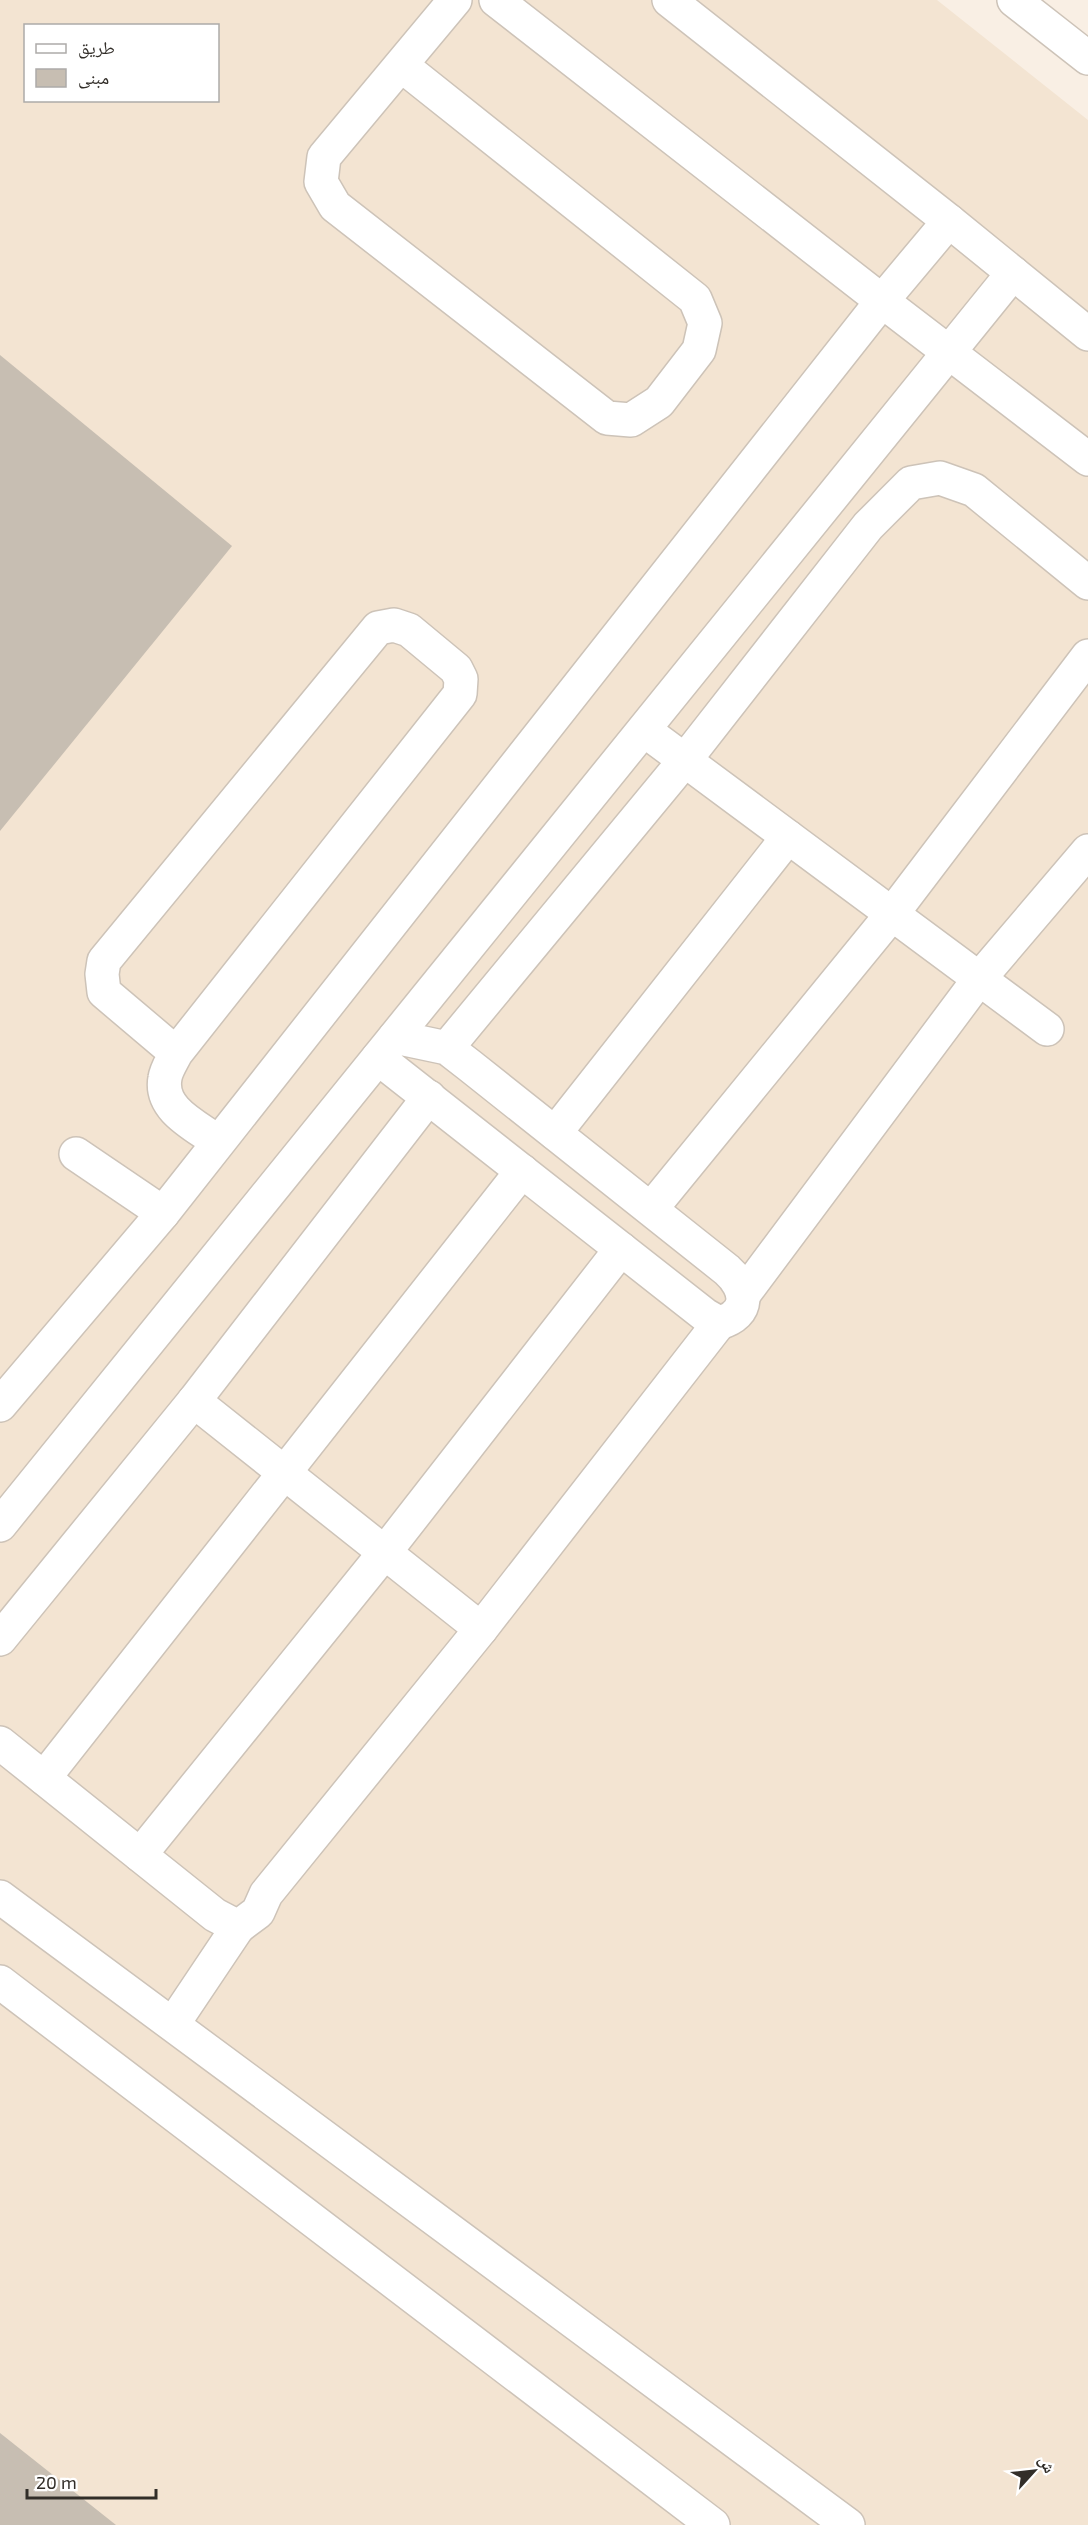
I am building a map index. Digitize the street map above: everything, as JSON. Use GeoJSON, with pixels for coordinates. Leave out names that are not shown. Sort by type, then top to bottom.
{"type":"FeatureCollection","features":[{"type":"Feature","properties":{"kind":"street"},"geometry":{"type":"LineString","coordinates":[[401,65],[695,299],[705,324],[699,350],[659,402],[631,420],[607,418],[335,206],[321,182],[324,157],[455,0]]}},
{"type":"Feature","properties":{"kind":"street"},"geometry":{"type":"LineString","coordinates":[[496,0],[1088,459]]}},
{"type":"Feature","properties":{"kind":"street"},"geometry":{"type":"LineString","coordinates":[[669,0],[1088,334]]}},
{"type":"Feature","properties":{"kind":"street"},"geometry":{"type":"LineString","coordinates":[[1015,0],[1088,30]]}},
{"type":"Feature","properties":{"kind":"street"},"geometry":{"type":"LineString","coordinates":[[1015,0],[1088,58]]}},
{"type":"Feature","properties":{"kind":"street"},"geometry":{"type":"LineString","coordinates":[[0,1405],[163,1213],[882,301],[949,221]]}},
{"type":"Feature","properties":{"kind":"street"},"geometry":{"type":"LineString","coordinates":[[0,1525],[1013,273]]}},
{"type":"Feature","properties":{"kind":"street"},"geometry":{"type":"LineString","coordinates":[[447,1048],[685,760],[868,526],[911,483],[940,478],[974,490],[1088,583]]}},
{"type":"Feature","properties":{"kind":"street"},"geometry":{"type":"LineString","coordinates":[[176,1053],[104,992],[102,974],[104,961],[378,628],[394,625],[409,630],[456,669],[461,679],[460,694],[176,1053],[165,1077],[164,1092],[171,1108],[218,1142]]}},
{"type":"Feature","properties":{"kind":"street"},"geometry":{"type":"LineString","coordinates":[[651,1209],[892,914],[1088,656]]}},
{"type":"Feature","properties":{"kind":"street"},"geometry":{"type":"LineString","coordinates":[[644,729],[1047,1029]]}},
{"type":"Feature","properties":{"kind":"street"},"geometry":{"type":"LineString","coordinates":[[555,1133],[788,837]]}},
{"type":"Feature","properties":{"kind":"street"},"geometry":{"type":"LineString","coordinates":[[173,2024],[238,1927],[258,1912],[266,1894],[481,1629],[719,1323],[731,1320],[741,1308],[744,1294],[980,979],[1088,851]]}},
{"type":"Feature","properties":{"kind":"street"},"geometry":{"type":"LineString","coordinates":[[386,1047],[447,1048],[727,1270],[738,1280],[744,1294]]}},
{"type":"Feature","properties":{"kind":"street"},"geometry":{"type":"LineString","coordinates":[[386,1047],[429,1097],[705,1315],[719,1323]]}},
{"type":"Feature","properties":{"kind":"street"},"geometry":{"type":"LineString","coordinates":[[0,1639],[194,1401],[429,1097]]}},
{"type":"Feature","properties":{"kind":"street"},"geometry":{"type":"LineString","coordinates":[[76,1154],[163,1213]]}},
{"type":"Feature","properties":{"kind":"street"},"geometry":{"type":"LineString","coordinates":[[44,1778],[522,1171]]}},
{"type":"Feature","properties":{"kind":"street"},"geometry":{"type":"LineString","coordinates":[[140,1855],[385,1552],[621,1249]]}},
{"type":"Feature","properties":{"kind":"street"},"geometry":{"type":"LineString","coordinates":[[194,1401],[481,1629]]}},
{"type":"Feature","properties":{"kind":"street"},"geometry":{"type":"LineString","coordinates":[[0,1743],[215,1914],[238,1927]]}},
{"type":"Feature","properties":{"kind":"street"},"geometry":{"type":"LineString","coordinates":[[0,1897],[848,2525]]}},
{"type":"Feature","properties":{"kind":"street"},"geometry":{"type":"LineString","coordinates":[[0,1982],[713,2525]]}},
{"type":"Feature","properties":{"kind":"shaded area"},"geometry":{"type":"Polygon","coordinates":[[[0,0],[937,0],[1088,120],[1088,2525],[0,2525],[0,0]]]}},
{"type":"Feature","properties":{"kind":"building"},"geometry":{"type":"Polygon","coordinates":[[[0,355],[232,546],[0,831],[0,355]]]}},
{"type":"Feature","properties":{"kind":"building"},"geometry":{"type":"Polygon","coordinates":[[[0,2433],[116,2525],[0,2525],[0,2433]]]}}]}
